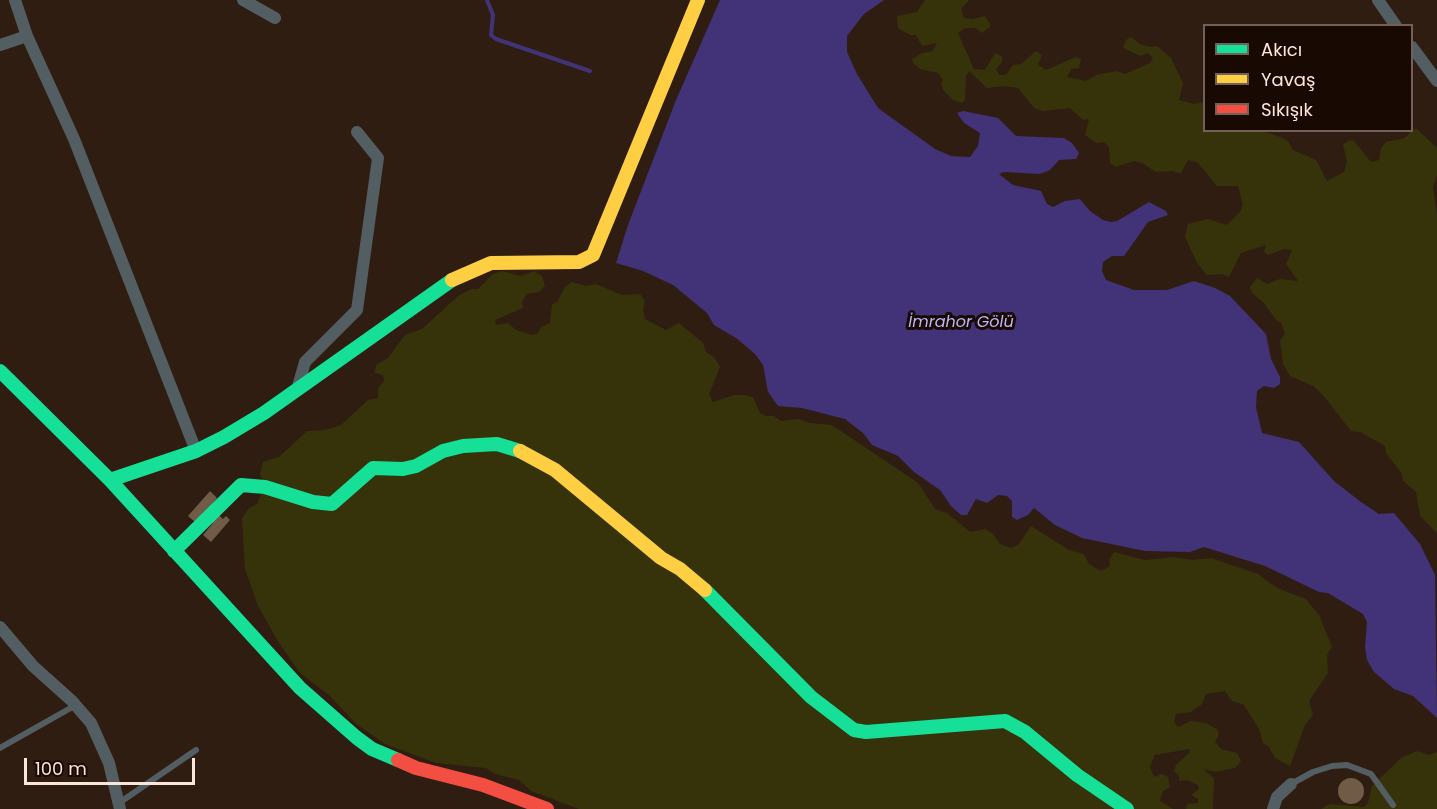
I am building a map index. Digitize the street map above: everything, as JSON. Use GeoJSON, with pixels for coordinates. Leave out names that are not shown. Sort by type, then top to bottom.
{"type":"FeatureCollection","features":[{"type":"Feature","properties":{"kind":"street"},"geometry":{"type":"LineString","coordinates":[[15,0],[27,36],[74,139],[196,451]]}},
{"type":"Feature","properties":{"kind":"street"},"geometry":{"type":"LineString","coordinates":[[243,0],[275,18]]}},
{"type":"Feature","properties":{"kind":"street"},"geometry":{"type":"LineString","coordinates":[[110,480],[196,451],[264,413],[460,274],[491,263],[579,262],[593,255],[698,0]]}},
{"type":"Feature","properties":{"kind":"street"},"geometry":{"type":"LineString","coordinates":[[1378,0],[1395,24]]}},
{"type":"Feature","properties":{"kind":"street"},"geometry":{"type":"LineString","coordinates":[[0,45],[27,36]]}},
{"type":"Feature","properties":{"kind":"street"},"geometry":{"type":"LineString","coordinates":[[1413,48],[1437,81]]}},
{"type":"Feature","properties":{"kind":"street"},"geometry":{"type":"LineString","coordinates":[[297,390],[304,362],[357,310],[378,158],[357,132]]}},
{"type":"Feature","properties":{"kind":"street"},"geometry":{"type":"LineString","coordinates":[[0,371],[110,480],[313,701],[372,749],[416,768],[483,785],[542,808]]}},
{"type":"Feature","properties":{"kind":"street"},"geometry":{"type":"LineString","coordinates":[[174,551],[241,485],[265,487],[313,502],[332,504],[373,468],[402,469],[416,466],[443,451],[463,446],[497,444],[514,448],[555,470],[662,558],[680,569],[716,600],[811,697],[854,730],[866,732],[1005,721],[1025,732],[1077,775],[1127,809]]}},
{"type":"Feature","properties":{"kind":"street"},"geometry":{"type":"LineString","coordinates":[[0,627],[33,666],[76,705],[91,723],[100,739],[119,806]]}},
{"type":"Feature","properties":{"kind":"street"},"geometry":{"type":"LineString","coordinates":[[1273,809],[1277,797],[1291,784]]}},
{"type":"Feature","properties":{"kind":"lane"},"geometry":{"type":"LineString","coordinates":[[0,748],[76,705]]}},
{"type":"Feature","properties":{"kind":"lane"},"geometry":{"type":"LineString","coordinates":[[119,806],[196,750]]}},
{"type":"Feature","properties":{"kind":"lane"},"geometry":{"type":"LineString","coordinates":[[1291,784],[1313,772],[1332,766],[1347,765],[1371,774],[1393,805]]}},
{"type":"Feature","properties":{"kind":"shaded area"},"geometry":{"type":"Polygon","coordinates":[[[925,0],[969,0],[961,9],[964,18],[985,16],[991,26],[982,33],[975,28],[965,28],[958,33],[974,69],[985,70],[995,53],[1002,56],[1002,62],[996,69],[999,75],[1006,75],[1013,65],[1021,64],[1036,51],[1042,55],[1038,65],[1046,70],[1076,57],[1081,59],[1079,68],[1071,69],[1067,77],[1086,81],[1096,75],[1117,71],[1125,74],[1150,63],[1153,58],[1148,53],[1141,56],[1123,48],[1126,40],[1131,37],[1140,44],[1150,47],[1157,46],[1171,58],[1183,83],[1179,100],[1194,104],[1203,102],[1203,132],[1266,132],[1280,137],[1288,141],[1293,150],[1316,160],[1327,181],[1344,172],[1347,162],[1343,144],[1350,140],[1354,141],[1371,162],[1379,160],[1381,148],[1386,142],[1405,138],[1413,130],[1417,129],[1437,148],[1437,175],[1433,187],[1437,215],[1437,533],[1420,516],[1416,492],[1403,481],[1402,474],[1386,453],[1385,446],[1360,432],[1351,431],[1323,395],[1313,386],[1290,376],[1283,364],[1280,341],[1285,334],[1281,322],[1277,321],[1263,302],[1252,293],[1250,287],[1257,278],[1267,284],[1280,279],[1298,281],[1286,264],[1292,250],[1284,249],[1268,255],[1264,252],[1266,245],[1241,253],[1229,277],[1222,274],[1207,275],[1197,263],[1185,237],[1188,224],[1208,219],[1227,225],[1240,212],[1243,205],[1238,186],[1217,186],[1198,163],[1188,160],[1181,173],[1156,172],[1134,161],[1116,167],[1110,163],[1109,147],[1104,142],[1096,143],[1085,135],[1089,119],[1083,120],[1070,108],[1043,111],[1034,108],[1018,88],[1004,86],[987,88],[969,71],[966,76],[965,100],[962,103],[953,100],[943,90],[941,83],[943,80],[938,73],[920,69],[913,63],[912,59],[922,53],[933,51],[937,43],[922,46],[916,35],[910,35],[898,28],[897,16],[917,12],[925,0]]]}},
{"type":"Feature","properties":{"kind":"shaded area"},"geometry":{"type":"Polygon","coordinates":[[[502,271],[520,276],[534,271],[542,276],[545,286],[539,292],[527,294],[522,302],[523,308],[495,320],[496,325],[508,323],[516,330],[532,335],[538,333],[541,327],[550,323],[552,304],[557,302],[565,287],[572,282],[586,286],[596,284],[622,295],[640,294],[645,301],[643,309],[645,319],[666,330],[679,323],[703,343],[706,352],[714,357],[720,367],[709,394],[713,402],[734,395],[745,395],[753,397],[760,413],[766,416],[774,416],[781,421],[799,419],[810,423],[832,425],[918,483],[935,509],[947,513],[970,532],[985,529],[993,534],[1000,544],[1011,548],[1018,545],[1031,526],[1069,550],[1084,554],[1089,564],[1101,571],[1110,566],[1109,560],[1114,552],[1145,560],[1174,557],[1192,560],[1211,558],[1258,574],[1277,588],[1306,599],[1319,615],[1332,647],[1327,655],[1328,673],[1309,701],[1313,715],[1305,725],[1290,766],[1275,758],[1269,747],[1263,743],[1259,729],[1244,705],[1232,701],[1225,691],[1206,694],[1202,704],[1191,712],[1176,714],[1174,722],[1178,727],[1191,721],[1206,723],[1218,730],[1219,734],[1215,742],[1221,749],[1237,753],[1241,761],[1235,768],[1216,772],[1203,769],[1214,778],[1213,809],[1186,809],[1187,804],[1198,803],[1198,799],[1191,795],[1199,789],[1198,785],[1187,780],[1179,781],[1179,776],[1174,771],[1176,765],[1190,752],[1189,749],[1155,755],[1150,767],[1154,777],[1162,774],[1168,777],[1170,787],[1163,791],[1160,801],[1173,809],[579,809],[531,791],[519,780],[495,774],[486,768],[436,763],[385,744],[355,723],[329,695],[300,673],[279,643],[258,606],[245,569],[242,518],[249,508],[257,504],[265,485],[260,474],[263,462],[279,457],[307,431],[325,430],[341,425],[368,400],[378,398],[378,388],[384,381],[383,375],[375,373],[376,365],[388,358],[405,335],[422,329],[458,296],[471,289],[478,289],[493,274],[502,271]]]}},
{"type":"Feature","properties":{"kind":"shaded area"},"geometry":{"type":"Polygon","coordinates":[[[1417,751],[1429,755],[1437,752],[1437,809],[1321,809],[1330,804],[1364,807],[1368,803],[1372,786],[1401,758],[1417,751]]]}},
{"type":"Feature","properties":{"kind":"water","name":"İmrahor Gölü"},"geometry":{"type":"Polygon","coordinates":[[[720,0],[884,0],[864,14],[847,36],[847,52],[857,74],[878,108],[935,149],[951,156],[970,157],[978,146],[980,133],[964,123],[957,113],[963,111],[998,118],[1016,136],[1064,138],[1072,143],[1079,153],[1076,159],[1059,160],[1050,170],[1040,174],[1004,172],[999,174],[1013,185],[1041,191],[1047,204],[1053,207],[1065,201],[1080,199],[1090,211],[1103,220],[1111,222],[1117,221],[1149,202],[1166,211],[1168,215],[1148,222],[1124,256],[1112,256],[1103,262],[1102,271],[1106,280],[1134,290],[1167,290],[1194,281],[1215,288],[1230,296],[1266,334],[1271,359],[1280,377],[1280,384],[1274,388],[1264,386],[1257,391],[1256,407],[1262,433],[1299,442],[1334,481],[1361,502],[1379,514],[1394,513],[1420,544],[1435,575],[1437,718],[1413,696],[1394,689],[1374,672],[1367,660],[1365,647],[1367,622],[1363,614],[1328,593],[1319,592],[1265,566],[1204,547],[1190,552],[1145,551],[1082,538],[1055,525],[1034,508],[1028,515],[1017,520],[1012,517],[1012,501],[1007,496],[998,495],[987,503],[976,499],[967,515],[961,515],[951,506],[940,490],[914,472],[898,456],[872,445],[863,433],[845,419],[802,408],[778,406],[768,392],[763,365],[755,354],[736,338],[714,325],[707,313],[673,285],[643,271],[616,263],[628,225],[676,100],[720,0]]]}},
{"type":"Feature","properties":{"kind":"building"},"geometry":{"type":"Polygon","coordinates":[[[210,491],[217,498],[210,507],[223,519],[226,516],[230,520],[211,542],[203,535],[213,523],[195,522],[188,516],[210,491]]]}},
{"type":"Feature","properties":{"kind":"building"},"geometry":{"type":"Polygon","coordinates":[[[1351,778],[1360,782],[1364,791],[1360,800],[1351,804],[1342,800],[1338,791],[1342,782],[1351,778]]]}},
{"type":"Feature","properties":{"kind":"waterway"},"geometry":{"type":"LineString","coordinates":[[487,0],[493,15],[491,35],[496,39],[590,71]]}},
{"type":"Feature","properties":{"kind":"traffic: fast"},"geometry":{"type":"LineString","coordinates":[[110,480],[196,451],[224,437],[264,413],[452,280]]}},
{"type":"Feature","properties":{"kind":"traffic: fast"},"geometry":{"type":"LineString","coordinates":[[0,371],[110,480],[300,688],[357,738],[372,749],[398,760]]}},
{"type":"Feature","properties":{"kind":"traffic: fast"},"geometry":{"type":"LineString","coordinates":[[174,551],[241,485],[265,487],[313,502],[332,504],[373,468],[403,469],[416,466],[443,451],[463,446],[497,444],[520,451]]}},
{"type":"Feature","properties":{"kind":"traffic: fast"},"geometry":{"type":"LineString","coordinates":[[705,590],[811,697],[854,730],[866,732],[1005,721],[1025,732],[1077,775],[1127,809]]}},
{"type":"Feature","properties":{"kind":"traffic: slow"},"geometry":{"type":"LineString","coordinates":[[452,280],[491,263],[579,262],[593,255],[698,0]]}},
{"type":"Feature","properties":{"kind":"traffic: slow"},"geometry":{"type":"LineString","coordinates":[[520,451],[555,470],[661,558],[680,569],[705,590]]}},
{"type":"Feature","properties":{"kind":"traffic: jam"},"geometry":{"type":"LineString","coordinates":[[398,760],[416,768],[483,785],[547,809]]}}]}
